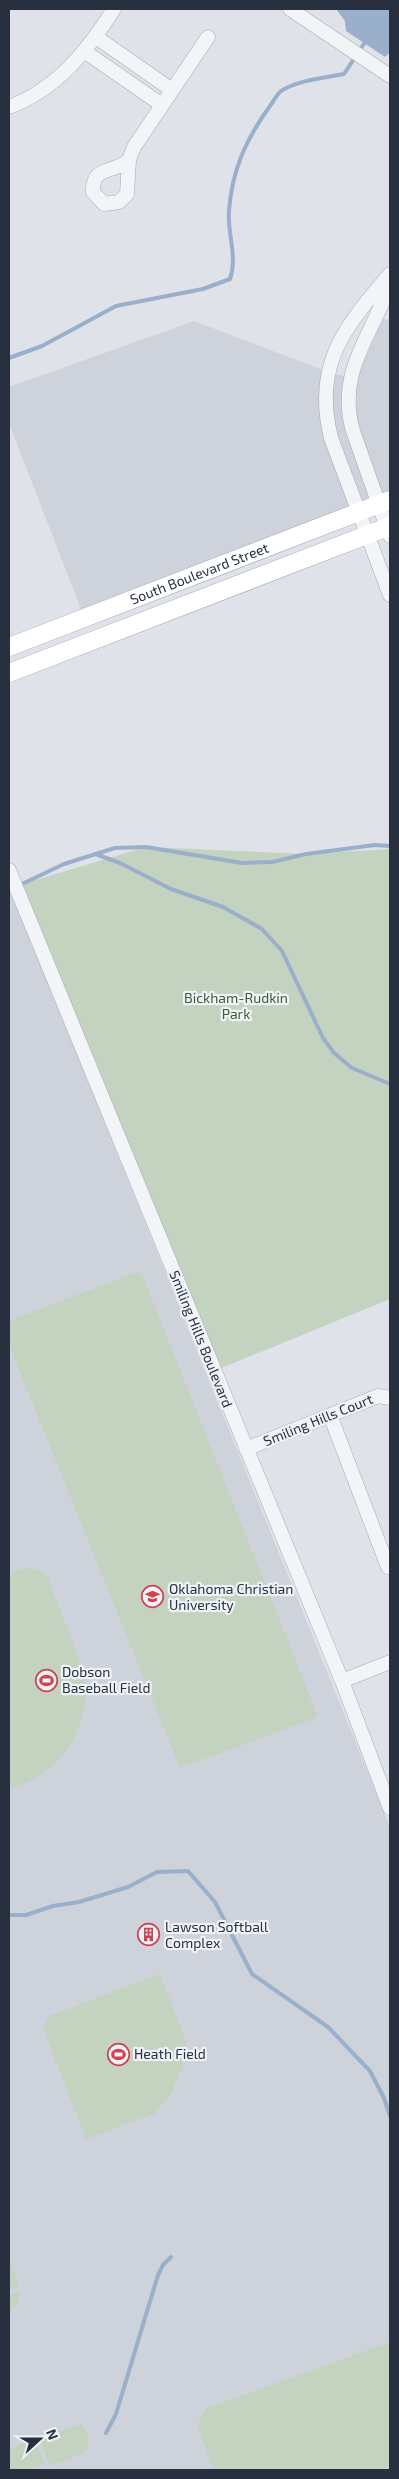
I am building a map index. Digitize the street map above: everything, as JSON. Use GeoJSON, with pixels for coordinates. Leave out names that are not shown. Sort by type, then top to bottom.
{"type":"FeatureCollection","features":[{"type":"Feature","properties":{"kind":"main road","name":"South Boulevard Street"},"geometry":{"type":"LineString","coordinates":[[9,647],[385,502]]}},
{"type":"Feature","properties":{"kind":"main road","name":"South Boulevard Street"},"geometry":{"type":"LineString","coordinates":[[9,673],[368,535],[389,530]]}},
{"type":"Feature","properties":{"kind":"street"},"geometry":{"type":"LineString","coordinates":[[9,107],[43,90],[64,73],[96,37],[114,9]]}},
{"type":"Feature","properties":{"kind":"street"},"geometry":{"type":"LineString","coordinates":[[290,9],[390,76]]}},
{"type":"Feature","properties":{"kind":"street"},"geometry":{"type":"LineString","coordinates":[[96,37],[172,90]]}},
{"type":"Feature","properties":{"kind":"street"},"geometry":{"type":"LineString","coordinates":[[129,160],[162,105],[208,37]]}},
{"type":"Feature","properties":{"kind":"street"},"geometry":{"type":"LineString","coordinates":[[84,51],[162,105]]}},
{"type":"Feature","properties":{"kind":"street"},"geometry":{"type":"LineString","coordinates":[[390,274],[366,302],[337,345],[332,358],[325,394],[327,420],[331,438],[390,595]]}},
{"type":"Feature","properties":{"kind":"street"},"geometry":{"type":"LineString","coordinates":[[389,530],[385,502],[353,431],[347,405],[350,372],[381,310],[390,283]]}},
{"type":"Feature","properties":{"kind":"street"},"geometry":{"type":"LineString","coordinates":[[331,438],[353,431]]}},
{"type":"Feature","properties":{"kind":"street","name":"Smiling Hills Boulevard"},"geometry":{"type":"LineString","coordinates":[[9,870],[342,1681],[390,1808]]}},
{"type":"Feature","properties":{"kind":"street","name":"Smiling Hills Court"},"geometry":{"type":"LineString","coordinates":[[246,1449],[378,1396],[390,1398]]}},
{"type":"Feature","properties":{"kind":"street"},"geometry":{"type":"LineString","coordinates":[[330,1415],[388,1567]]}},
{"type":"Feature","properties":{"kind":"street"},"geometry":{"type":"LineString","coordinates":[[342,1681],[390,1662]]}},
{"type":"Feature","properties":{"kind":"shaded area"},"geometry":{"type":"Polygon","coordinates":[[[383,319],[390,320],[390,494],[82,612],[9,423],[9,387],[194,321],[328,372],[356,379],[383,319]]]}},
{"type":"Feature","properties":{"kind":"shaded area","name":"Oklahoma Christian University"},"geometry":{"type":"Polygon","coordinates":[[[9,887],[390,1827],[390,2470],[9,2470],[9,887]]]}},
{"type":"Feature","properties":{"kind":"green space","name":"Bickham-Rudkin Park"},"geometry":{"type":"Polygon","coordinates":[[[146,847],[306,854],[390,849],[390,1299],[214,1371],[22,884],[146,847]]]}},
{"type":"Feature","properties":{"kind":"green space"},"geometry":{"type":"Polygon","coordinates":[[[137,1272],[142,1274],[317,1714],[316,1718],[180,1768],[9,1345],[9,1321],[137,1272]]]}},
{"type":"Feature","properties":{"kind":"green space","name":"Dobson Baseball Field"},"geometry":{"type":"Polygon","coordinates":[[[30,1568],[43,1572],[48,1578],[83,1675],[85,1701],[79,1728],[73,1740],[56,1763],[46,1772],[9,1789],[9,1573],[30,1568]]]}},
{"type":"Feature","properties":{"kind":"green space","name":"Heath Field"},"geometry":{"type":"Polygon","coordinates":[[[160,1974],[186,2041],[182,2068],[171,2094],[154,2114],[86,2139],[43,2028],[49,2016],[160,1974]]]}},
{"type":"Feature","properties":{"kind":"green space"},"geometry":{"type":"Polygon","coordinates":[[[9,2259],[19,2286],[9,2289],[9,2259]]]}},
{"type":"Feature","properties":{"kind":"green space"},"geometry":{"type":"Polygon","coordinates":[[[20,2292],[18,2303],[9,2312],[9,2294],[20,2292]]]}},
{"type":"Feature","properties":{"kind":"green space"},"geometry":{"type":"Polygon","coordinates":[[[390,2342],[390,2470],[214,2470],[197,2426],[205,2409],[390,2342]]]}},
{"type":"Feature","properties":{"kind":"green space"},"geometry":{"type":"Polygon","coordinates":[[[81,2424],[88,2434],[88,2448],[82,2454],[50,2466],[39,2438],[81,2424]]]}},
{"type":"Feature","properties":{"kind":"green space"},"geometry":{"type":"Polygon","coordinates":[[[35,2439],[44,2464],[27,2470],[9,2470],[9,2449],[35,2439]]]}},
{"type":"Feature","properties":{"kind":"water"},"geometry":{"type":"Polygon","coordinates":[[[336,9],[390,9],[390,52],[385,57],[346,31],[345,21],[336,9]]]}},
{"type":"Feature","properties":{"kind":"waterway"},"geometry":{"type":"LineString","coordinates":[[9,358],[42,346],[116,306],[203,289],[230,279],[233,253],[229,211],[233,182],[247,143],[261,118],[281,91],[288,87],[320,78],[344,74],[367,39]]}},
{"type":"Feature","properties":{"kind":"waterway"},"geometry":{"type":"LineString","coordinates":[[9,888],[22,884],[64,864],[115,848],[146,847],[242,863],[272,862],[306,854],[375,845],[390,846]]}},
{"type":"Feature","properties":{"kind":"waterway"},"geometry":{"type":"LineString","coordinates":[[98,855],[120,863],[171,889],[223,907],[262,929],[282,951],[323,1038],[334,1053],[352,1068],[390,1084]]}},
{"type":"Feature","properties":{"kind":"waterway"},"geometry":{"type":"LineString","coordinates":[[9,1915],[26,1915],[53,1906],[79,1902],[128,1887],[157,1872],[188,1871],[215,1902],[252,1974],[328,2027],[370,2071],[384,2098],[390,2116]]}},
{"type":"Feature","properties":{"kind":"waterway"},"geometry":{"type":"LineString","coordinates":[[106,2433],[116,2414],[158,2275],[163,2265],[171,2257]]}},
{"type":"Feature","properties":{"kind":"place","name":"Oklahoma Christian University"},"geometry":{"type":"Point","coordinates":[153,1597]}},
{"type":"Feature","properties":{"kind":"place","name":"Dobson Baseball Field"},"geometry":{"type":"Point","coordinates":[46,1680]}},
{"type":"Feature","properties":{"kind":"place","name":"Lawson Softball Complex"},"geometry":{"type":"Point","coordinates":[149,1935]}},
{"type":"Feature","properties":{"kind":"place","name":"Heath Field"},"geometry":{"type":"Point","coordinates":[118,2054]}}]}
